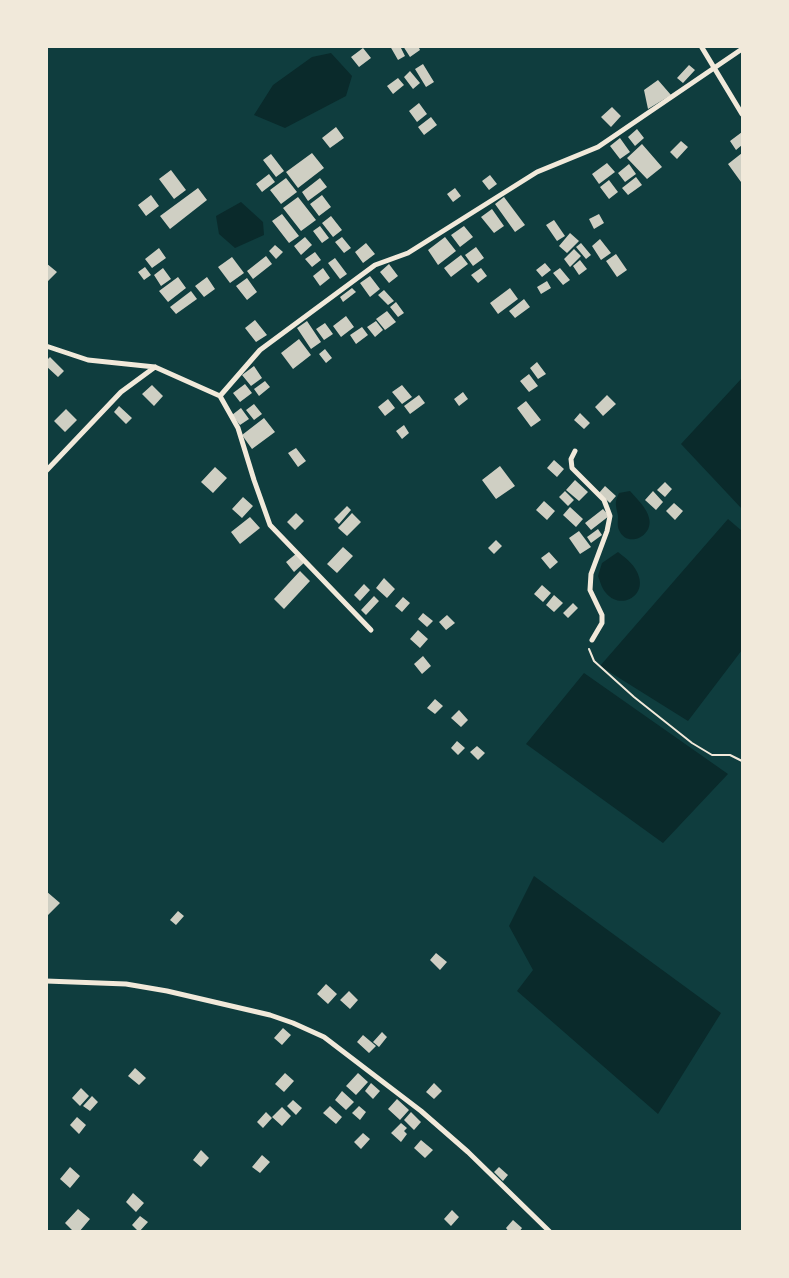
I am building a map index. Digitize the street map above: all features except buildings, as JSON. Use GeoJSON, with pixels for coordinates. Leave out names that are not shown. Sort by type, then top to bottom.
{"type":"FeatureCollection","features":[{"type":"Feature","properties":{"kind":"street"},"geometry":{"type":"LineString","coordinates":[[701,46],[742,114]]}},
{"type":"Feature","properties":{"kind":"street"},"geometry":{"type":"LineString","coordinates":[[220,396],[260,350],[375,265],[408,253],[537,172],[598,147],[742,49]]}},
{"type":"Feature","properties":{"kind":"street"},"geometry":{"type":"LineString","coordinates":[[46,346],[88,360],[155,367],[220,396],[238,428],[270,525],[371,630]]}},
{"type":"Feature","properties":{"kind":"street"},"geometry":{"type":"LineString","coordinates":[[46,471],[121,392],[155,367]]}},
{"type":"Feature","properties":{"kind":"street"},"geometry":{"type":"LineString","coordinates":[[575,451],[571,459],[572,468],[604,500],[610,516],[607,531],[591,574],[590,590],[602,615],[602,623],[592,640]]}},
{"type":"Feature","properties":{"kind":"street"},"geometry":{"type":"LineString","coordinates":[[46,981],[126,984],[167,991],[270,1016],[293,1023],[324,1037],[420,1111],[468,1152],[550,1232]]}},
{"type":"Feature","properties":{"kind":"path"},"geometry":{"type":"LineString","coordinates":[[592,640],[589,648],[594,661],[634,697],[692,743],[712,755],[730,755],[742,761]]}},
{"type":"Feature","properties":{"kind":"water"},"geometry":{"type":"Polygon","coordinates":[[[331,53],[352,76],[346,96],[285,128],[254,115],[273,85],[312,57],[331,53]]]}},
{"type":"Feature","properties":{"kind":"water"},"geometry":{"type":"Polygon","coordinates":[[[241,202],[263,222],[264,235],[235,248],[219,234],[216,216],[241,202]]]}},
{"type":"Feature","properties":{"kind":"water"},"geometry":{"type":"Polygon","coordinates":[[[742,378],[742,509],[681,444],[742,378]]]}},
{"type":"Feature","properties":{"kind":"water"},"geometry":{"type":"Polygon","coordinates":[[[630,491],[649,518],[648,530],[639,538],[633,539],[623,536],[619,530],[616,504],[619,493],[630,491]]]}},
{"type":"Feature","properties":{"kind":"water"},"geometry":{"type":"Polygon","coordinates":[[[728,519],[742,531],[742,650],[688,721],[600,666],[728,519]]]}},
{"type":"Feature","properties":{"kind":"water"},"geometry":{"type":"Polygon","coordinates":[[[618,552],[638,573],[640,584],[635,595],[624,601],[612,598],[606,593],[598,576],[602,563],[618,552]]]}},
{"type":"Feature","properties":{"kind":"water"},"geometry":{"type":"Polygon","coordinates":[[[584,673],[728,774],[663,843],[526,744],[584,673]]]}},
{"type":"Feature","properties":{"kind":"water"},"geometry":{"type":"Polygon","coordinates":[[[534,876],[721,1013],[658,1114],[517,991],[533,970],[509,926],[534,876]]]}}]}
